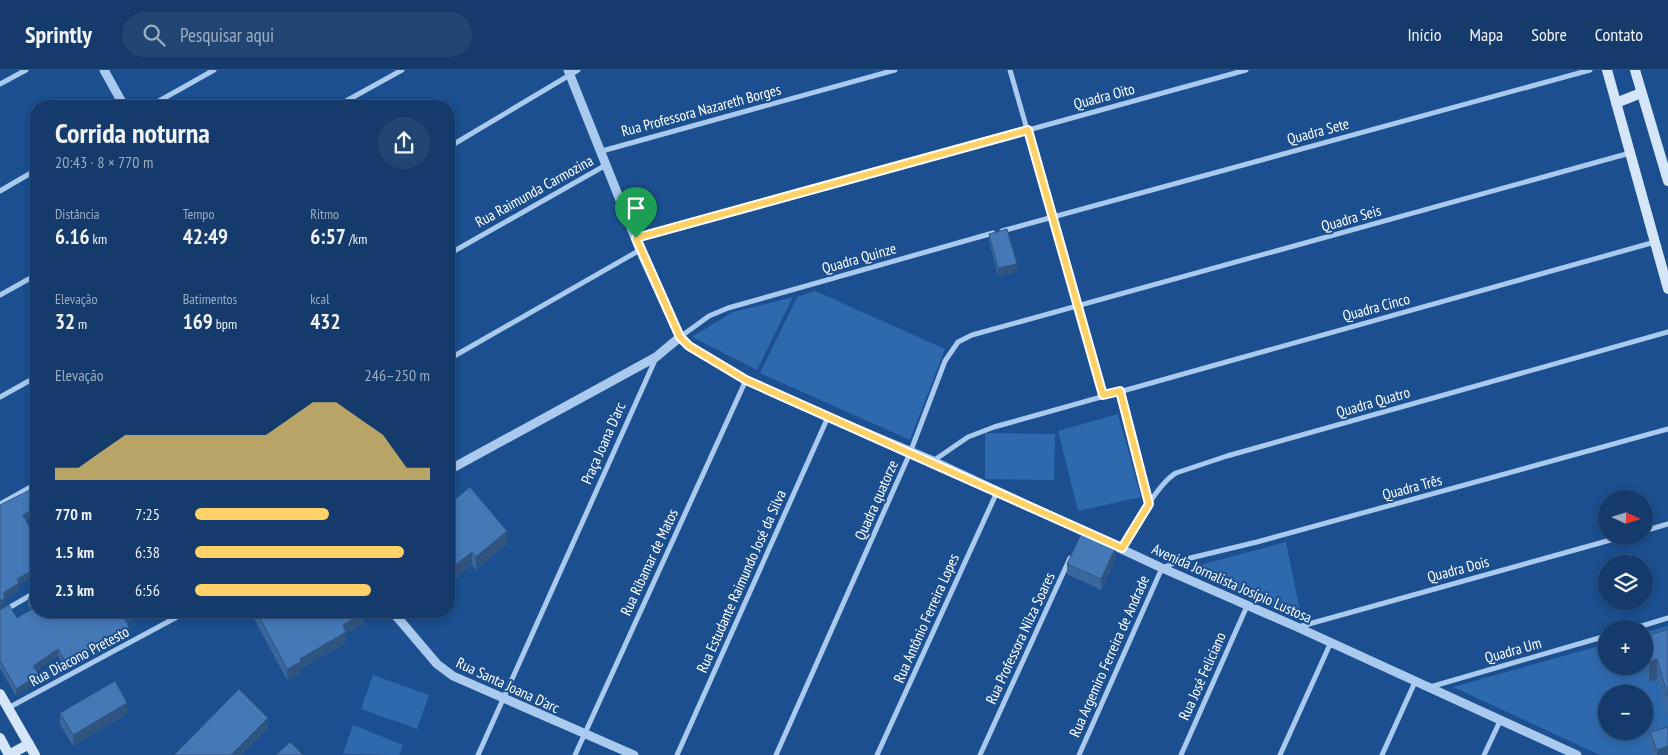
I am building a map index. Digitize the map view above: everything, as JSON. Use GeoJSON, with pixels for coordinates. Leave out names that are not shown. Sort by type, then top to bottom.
{"type":"FeatureCollection","features":[{"type":"Feature","properties":{"kind":"main road"},"geometry":{"type":"LineString","coordinates":[[1607,70],[1668,289]]}},
{"type":"Feature","properties":{"kind":"main road"},"geometry":{"type":"LineString","coordinates":[[1635,70],[1668,181]]}},
{"type":"Feature","properties":{"kind":"main road"},"geometry":{"type":"LineString","coordinates":[[1616,103],[1641,93]]}},
{"type":"Feature","properties":{"kind":"main road"},"geometry":{"type":"LineString","coordinates":[[0,694],[35,755]]}},
{"type":"Feature","properties":{"kind":"main road"},"geometry":{"type":"LineString","coordinates":[[0,738],[9,755],[29,744]]}},
{"type":"Feature","properties":{"kind":"street"},"geometry":{"type":"LineString","coordinates":[[0,84],[26,70]]}},
{"type":"Feature","properties":{"kind":"street"},"geometry":{"type":"LineString","coordinates":[[104,70],[121,100]]}},
{"type":"Feature","properties":{"kind":"street"},"geometry":{"type":"LineString","coordinates":[[161,100],[214,70]]}},
{"type":"Feature","properties":{"kind":"street"},"geometry":{"type":"LineString","coordinates":[[348,100],[402,70]]}},
{"type":"Feature","properties":{"kind":"street","name":"Rua Professora Nazareth Borges"},"geometry":{"type":"LineString","coordinates":[[602,151],[895,70]]}},
{"type":"Feature","properties":{"kind":"street"},"geometry":{"type":"LineString","coordinates":[[933,461],[968,437],[994,426],[1103,395],[1010,70]]}},
{"type":"Feature","properties":{"kind":"street","name":"Quadra Oito"},"geometry":{"type":"LineString","coordinates":[[636,238],[1246,70]]}},
{"type":"Feature","properties":{"kind":"street","name":"Quadra Sete"},"geometry":{"type":"LineString","coordinates":[[1052,217],[1590,70]]}},
{"type":"Feature","properties":{"kind":"street"},"geometry":{"type":"LineString","coordinates":[[455,143],[572,71]]}},
{"type":"Feature","properties":{"kind":"street","name":"Avenida Jornalista Josípio Lustosa"},"geometry":{"type":"LineString","coordinates":[[572,71],[606,165],[640,250],[680,337],[689,346],[746,380],[828,418],[933,461],[1162,568],[1331,642],[1577,755]]}},
{"type":"Feature","properties":{"kind":"street","name":"Quadra Seis"},"geometry":{"type":"LineString","coordinates":[[1078,307],[1630,153]]}},
{"type":"Feature","properties":{"kind":"street","name":"Rua Raimunda Carmozina"},"geometry":{"type":"LineString","coordinates":[[455,251],[606,165]]}},
{"type":"Feature","properties":{"kind":"street"},"geometry":{"type":"LineString","coordinates":[[0,191],[30,174]]}},
{"type":"Feature","properties":{"kind":"street","name":"Quadra Quinze"},"geometry":{"type":"LineString","coordinates":[[680,337],[709,316],[728,308],[1052,217]]}},
{"type":"Feature","properties":{"kind":"street","name":"Quadra Cinco"},"geometry":{"type":"LineString","coordinates":[[1103,395],[1655,242]]}},
{"type":"Feature","properties":{"kind":"street"},"geometry":{"type":"LineString","coordinates":[[455,356],[640,250]]}},
{"type":"Feature","properties":{"kind":"street"},"geometry":{"type":"LineString","coordinates":[[0,295],[30,278]]}},
{"type":"Feature","properties":{"kind":"street","name":"Quadra quatorze"},"geometry":{"type":"LineString","coordinates":[[776,755],[910,453],[945,361],[958,342],[972,335],[1078,307]]}},
{"type":"Feature","properties":{"kind":"street","name":"Quadra Quatro"},"geometry":{"type":"LineString","coordinates":[[1122,548],[1149,504],[1170,476],[1201,464],[1668,332]]}},
{"type":"Feature","properties":{"kind":"street"},"geometry":{"type":"LineString","coordinates":[[656,357],[680,337]]}},
{"type":"Feature","properties":{"kind":"street","name":"Praça Joana D'arc"},"geometry":{"type":"LineString","coordinates":[[455,467],[656,357]]}},
{"type":"Feature","properties":{"kind":"street","name":"Praça Joana D'arc"},"geometry":{"type":"LineString","coordinates":[[478,755],[656,357]]}},
{"type":"Feature","properties":{"kind":"street"},"geometry":{"type":"LineString","coordinates":[[0,397],[30,380]]}},
{"type":"Feature","properties":{"kind":"street","name":"Rua Ribamar de Matos"},"geometry":{"type":"LineString","coordinates":[[575,755],[746,380]]}},
{"type":"Feature","properties":{"kind":"street"},"geometry":{"type":"LineString","coordinates":[[1120,391],[1149,504]]}},
{"type":"Feature","properties":{"kind":"street","name":"Rua Estudante Raimundo José da Silva"},"geometry":{"type":"LineString","coordinates":[[677,755],[828,418]]}},
{"type":"Feature","properties":{"kind":"street","name":"Quadra Três"},"geometry":{"type":"LineString","coordinates":[[1162,568],[1182,560],[1257,542],[1668,429]]}},
{"type":"Feature","properties":{"kind":"street"},"geometry":{"type":"LineString","coordinates":[[0,504],[30,487]]}},
{"type":"Feature","properties":{"kind":"street","name":"Rua Antônio Ferreira Lopes"},"geometry":{"type":"LineString","coordinates":[[877,755],[997,492]]}},
{"type":"Feature","properties":{"kind":"street"},"geometry":{"type":"LineString","coordinates":[[1653,528],[1668,524]]}},
{"type":"Feature","properties":{"kind":"street"},"geometry":{"type":"LineString","coordinates":[[1078,540],[1082,530]]}},
{"type":"Feature","properties":{"kind":"street","name":"Quadra Dois"},"geometry":{"type":"LineString","coordinates":[[1297,627],[1598,543]]}},
{"type":"Feature","properties":{"kind":"street","name":"Rua Professora Nilza Soares"},"geometry":{"type":"LineString","coordinates":[[980,755],[1074,548]]}},
{"type":"Feature","properties":{"kind":"street","name":"Rua Argemiro Ferreira de Andrade"},"geometry":{"type":"LineString","coordinates":[[1078,755],[1162,568]]}},
{"type":"Feature","properties":{"kind":"street"},"geometry":{"type":"LineString","coordinates":[[0,613],[30,596]]}},
{"type":"Feature","properties":{"kind":"street","name":"Rua José Feliciano"},"geometry":{"type":"LineString","coordinates":[[1181,755],[1247,606]]}},
{"type":"Feature","properties":{"kind":"street","name":"Rua Diacono Pretesto"},"geometry":{"type":"LineString","coordinates":[[8,709],[175,618]]}},
{"type":"Feature","properties":{"kind":"street","name":"Rua Santa Joana D'arc"},"geometry":{"type":"LineString","coordinates":[[398,618],[442,668],[453,676],[504,697],[584,735],[634,755]]}},
{"type":"Feature","properties":{"kind":"street"},"geometry":{"type":"LineString","coordinates":[[1653,623],[1668,618]]}},
{"type":"Feature","properties":{"kind":"street","name":"Quadra Um"},"geometry":{"type":"LineString","coordinates":[[1428,688],[1598,638]]}},
{"type":"Feature","properties":{"kind":"street"},"geometry":{"type":"LineString","coordinates":[[1280,755],[1331,642]]}},
{"type":"Feature","properties":{"kind":"street"},"geometry":{"type":"LineString","coordinates":[[1382,755],[1415,682]]}},
{"type":"Feature","properties":{"kind":"street"},"geometry":{"type":"LineString","coordinates":[[1484,755],[1500,719]]}},
{"type":"Feature","properties":{"kind":"shaded area"},"geometry":{"type":"Polygon","coordinates":[[[815,291],[945,349],[910,440],[760,373],[797,297],[815,291]]]}},
{"type":"Feature","properties":{"kind":"shaded area"},"geometry":{"type":"Polygon","coordinates":[[[793,297],[757,370],[692,337],[733,312],[793,297]]]}},
{"type":"Feature","properties":{"kind":"shaded area"},"geometry":{"type":"Polygon","coordinates":[[[1118,414],[1141,497],[1078,511],[1058,431],[1118,414]]]}},
{"type":"Feature","properties":{"kind":"shaded area"},"geometry":{"type":"Polygon","coordinates":[[[985,433],[1055,434],[1054,480],[985,479],[985,433]]]}},
{"type":"Feature","properties":{"kind":"shaded area"},"geometry":{"type":"Polygon","coordinates":[[[1286,542],[1302,621],[1185,569],[1286,542]]]}},
{"type":"Feature","properties":{"kind":"shaded area"},"geometry":{"type":"Polygon","coordinates":[[[1668,626],[1668,755],[1600,755],[1453,687],[1598,646],[1598,675],[1653,675],[1653,630],[1668,626]]]}},
{"type":"Feature","properties":{"kind":"shaded area"},"geometry":{"type":"Polygon","coordinates":[[[373,675],[429,695],[417,729],[361,709],[373,675]]]}},
{"type":"Feature","properties":{"kind":"shaded area"},"geometry":{"type":"Polygon","coordinates":[[[353,725],[403,745],[399,755],[343,754],[353,725]]]}},
{"type":"Feature","properties":{"kind":"building"},"geometry":{"type":"Polygon","coordinates":[[[1007,229],[1017,264],[998,268],[989,234],[1007,229]]]}},
{"type":"Feature","properties":{"kind":"building"},"geometry":{"type":"Polygon","coordinates":[[[470,487],[507,531],[476,557],[472,552],[455,565],[455,499],[470,487]]]}},
{"type":"Feature","properties":{"kind":"building"},"geometry":{"type":"Polygon","coordinates":[[[30,490],[30,511],[23,515],[30,528],[30,572],[17,579],[19,583],[3,593],[5,598],[0,601],[0,505],[30,490]]]}},
{"type":"Feature","properties":{"kind":"building"},"geometry":{"type":"Polygon","coordinates":[[[1082,532],[1116,547],[1101,579],[1067,564],[1082,532]]]}},
{"type":"Feature","properties":{"kind":"building"},"geometry":{"type":"Polygon","coordinates":[[[9,605],[17,618],[30,610],[30,618],[124,618],[129,627],[66,663],[58,649],[33,666],[39,675],[16,689],[0,660],[0,610],[9,605]]]}},
{"type":"Feature","properties":{"kind":"building"},"geometry":{"type":"Polygon","coordinates":[[[260,618],[355,618],[343,625],[346,632],[300,659],[301,662],[287,669],[260,618]]]}},
{"type":"Feature","properties":{"kind":"building"},"geometry":{"type":"Polygon","coordinates":[[[1668,629],[1668,696],[1657,659],[1653,660],[1653,634],[1668,629]]]}},
{"type":"Feature","properties":{"kind":"building"},"geometry":{"type":"Polygon","coordinates":[[[115,681],[127,703],[73,735],[60,713],[115,681]]]}},
{"type":"Feature","properties":{"kind":"building"},"geometry":{"type":"Polygon","coordinates":[[[239,689],[268,718],[231,755],[174,755],[239,689]]]}},
{"type":"Feature","properties":{"kind":"building"},"geometry":{"type":"Polygon","coordinates":[[[1668,727],[1668,746],[1657,750],[1653,740],[1653,731],[1668,727]]]}},
{"type":"Feature","properties":{"kind":"building"},"geometry":{"type":"Polygon","coordinates":[[[290,742],[303,755],[276,755],[290,742]]]}},
{"type":"Feature","properties":{"kind":"route"},"geometry":{"type":"LineString","coordinates":[[1028,130],[1103,395],[1120,391],[1149,504],[1122,548],[933,461],[828,418],[746,380],[689,346],[680,337],[636,238],[1028,130]]}}]}
